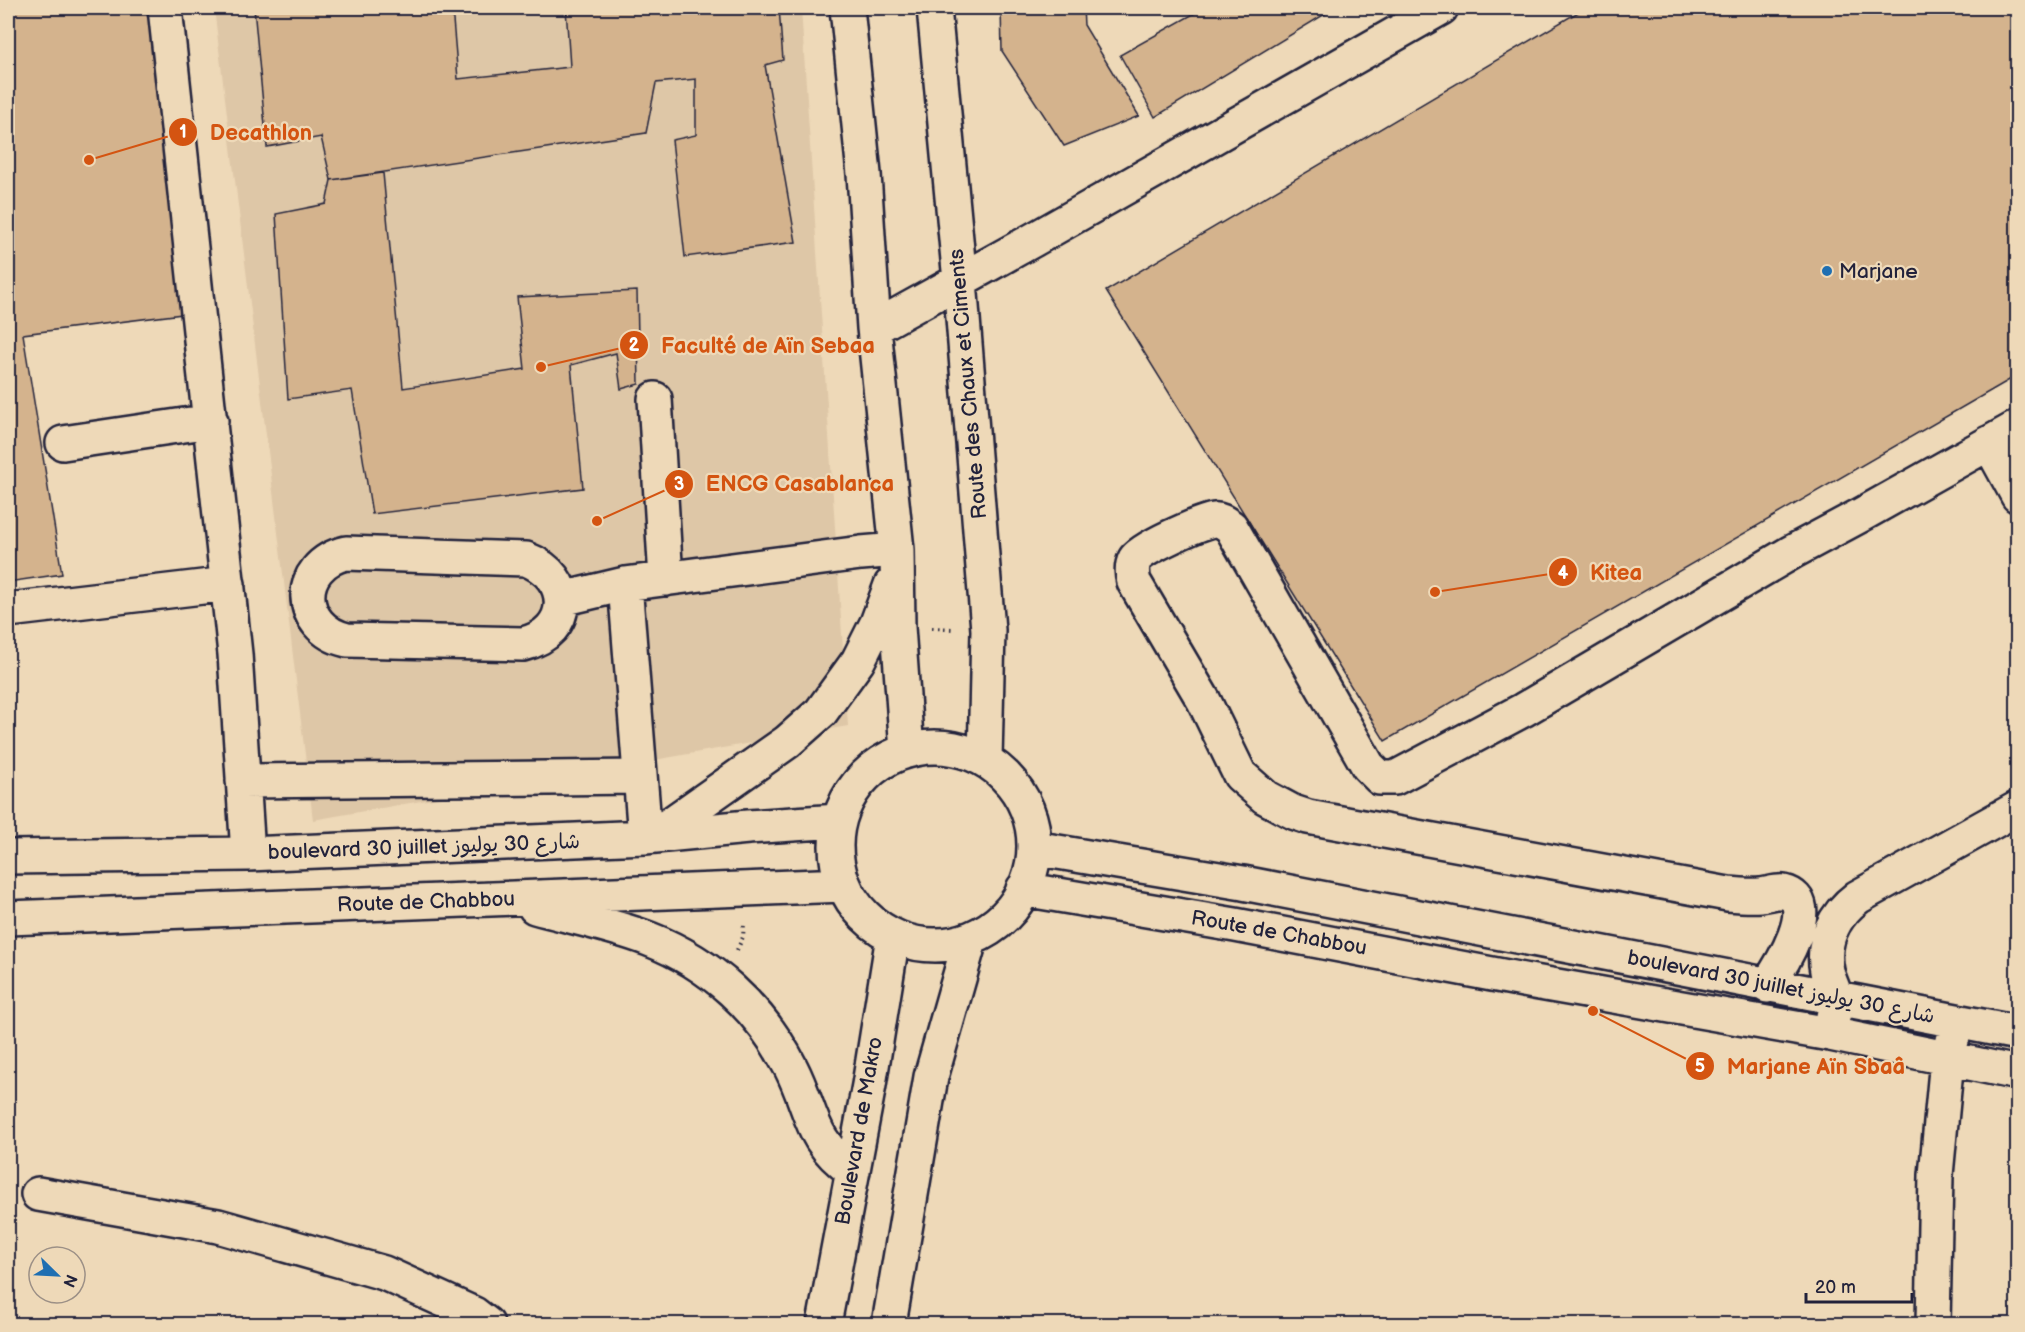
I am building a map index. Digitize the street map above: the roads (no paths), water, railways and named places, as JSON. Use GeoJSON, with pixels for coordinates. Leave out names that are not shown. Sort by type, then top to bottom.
{"type":"FeatureCollection","features":[{"type":"Feature","properties":{"kind":"street"},"geometry":{"type":"LineString","coordinates":[[165,8],[235,654],[248,854]]}},
{"type":"Feature","properties":{"kind":"street"},"geometry":{"type":"LineString","coordinates":[[847,8],[864,174],[874,328],[897,558],[898,627],[907,751]]}},
{"type":"Feature","properties":{"kind":"street","name":"Route des Chaux et Ciments"},"geometry":{"type":"LineString","coordinates":[[934,8],[960,281],[988,630],[985,760]]}},
{"type":"Feature","properties":{"kind":"street"},"geometry":{"type":"LineString","coordinates":[[874,328],[1442,8]]}},
{"type":"Feature","properties":{"kind":"street"},"geometry":{"type":"LineString","coordinates":[[655,399],[666,579]]}},
{"type":"Feature","properties":{"kind":"street"},"geometry":{"type":"LineString","coordinates":[[63,443],[211,421]]}},
{"type":"Feature","properties":{"kind":"street"},"geometry":{"type":"LineString","coordinates":[[1767,986],[1785,956],[1800,917],[1800,908],[1791,895],[1783,892],[1751,895],[1728,894],[1367,828],[1293,812],[1264,797],[1240,776],[1204,701],[1134,582],[1132,572],[1134,561],[1145,549],[1208,522],[1220,520],[1231,527],[1368,766],[1380,778],[1395,778],[1523,710],[1792,552],[2018,427]]}},
{"type":"Feature","properties":{"kind":"street"},"geometry":{"type":"LineString","coordinates":[[1989,443],[2018,496]]}},
{"type":"Feature","properties":{"kind":"street"},"geometry":{"type":"LineString","coordinates":[[562,599],[625,584],[861,553],[897,558]]}},
{"type":"Feature","properties":{"kind":"street"},"geometry":{"type":"LineString","coordinates":[[346,554],[526,559],[539,564],[550,573],[558,584],[562,599],[555,623],[547,634],[536,641],[523,644],[347,640],[335,637],[323,630],[309,609],[307,597],[314,572],[334,556],[346,554]]}},
{"type":"Feature","properties":{"kind":"street"},"geometry":{"type":"LineString","coordinates":[[625,584],[640,777],[648,837],[787,742],[821,712],[845,681],[869,640],[897,558]]}},
{"type":"Feature","properties":{"kind":"street"},"geometry":{"type":"LineString","coordinates":[[8,610],[228,584]]}},
{"type":"Feature","properties":{"kind":"street"},"geometry":{"type":"LineString","coordinates":[[947,748],[966,752],[985,760],[1003,773],[1017,790],[1027,810],[1033,832],[1034,848],[1029,876],[1023,889],[1006,915],[989,929],[970,940],[954,944],[923,945],[893,936],[876,926],[861,913],[844,885],[837,861],[836,841],[839,821],[846,800],[871,770],[907,751],[947,748]]}},
{"type":"Feature","properties":{"kind":"street"},"geometry":{"type":"LineString","coordinates":[[243,781],[640,777]]}},
{"type":"Feature","properties":{"kind":"street"},"geometry":{"type":"LineString","coordinates":[[1367,828],[1380,778]]}},
{"type":"Feature","properties":{"kind":"street"},"geometry":{"type":"LineString","coordinates":[[1830,1034],[1836,1000],[1826,969],[1826,953],[1828,937],[1839,914],[1858,897],[2018,808]]}},
{"type":"Feature","properties":{"kind":"street","name":"boulevard 30 juillet شارع 30 يوليوز"},"geometry":{"type":"LineString","coordinates":[[8,858],[248,854],[648,837],[839,821]]}},
{"type":"Feature","properties":{"kind":"street","name":"Route de Chabbou"},"geometry":{"type":"LineString","coordinates":[[1034,848],[1244,883],[1544,941]]}},
{"type":"Feature","properties":{"kind":"street","name":"Route de Chabbou"},"geometry":{"type":"LineString","coordinates":[[8,918],[844,885]]}},
{"type":"Feature","properties":{"kind":"street","name":"Route de Chabbou"},"geometry":{"type":"LineString","coordinates":[[1023,889],[1235,925],[1534,982]]}},
{"type":"Feature","properties":{"kind":"street"},"geometry":{"type":"LineString","coordinates":[[504,899],[647,938],[674,949],[722,981],[756,1014],[770,1033],[794,1074],[819,1137],[839,1162],[853,1171]]}},
{"type":"Feature","properties":{"kind":"street","name":"Boulevard de Makro"},"geometry":{"type":"LineString","coordinates":[[824,1324],[893,936]]}},
{"type":"Feature","properties":{"kind":"street"},"geometry":{"type":"LineString","coordinates":[[889,1324],[931,1077],[970,940]]}},
{"type":"Feature","properties":{"kind":"street","name":"boulevard 30 juillet شارع 30 يوليوز"},"geometry":{"type":"LineString","coordinates":[[1544,941],[1836,1000],[1957,1020],[2018,1033]]}},
{"type":"Feature","properties":{"kind":"street","name":"boulevard 30 juillet شارع 30 يوليوز"},"geometry":{"type":"LineString","coordinates":[[1534,982],[1830,1034],[2018,1073]]}},
{"type":"Feature","properties":{"kind":"street"},"geometry":{"type":"LineString","coordinates":[[1933,1324],[1936,1175],[1947,1059],[1957,1020]]}},
{"type":"Feature","properties":{"kind":"street"},"geometry":{"type":"LineString","coordinates":[[38,1194],[218,1226],[384,1273],[474,1314],[487,1324]]}},
{"type":"Feature","properties":{"kind":"place","name":"Decathlon"},"geometry":{"type":"Point","coordinates":[89,160]}},
{"type":"Feature","properties":{"kind":"place","name":"Marjane"},"geometry":{"type":"Point","coordinates":[1827,271]}},
{"type":"Feature","properties":{"kind":"place","name":"Faculté de Aïn Sebaa"},"geometry":{"type":"Point","coordinates":[541,367]}},
{"type":"Feature","properties":{"kind":"place","name":"ENCG Casablanca"},"geometry":{"type":"Point","coordinates":[597,521]}},
{"type":"Feature","properties":{"kind":"place","name":"Kitea"},"geometry":{"type":"Point","coordinates":[1435,592]}},
{"type":"Feature","properties":{"kind":"place","name":"Marjane Aïn Sbaâ"},"geometry":{"type":"Point","coordinates":[1593,1011]}}]}
